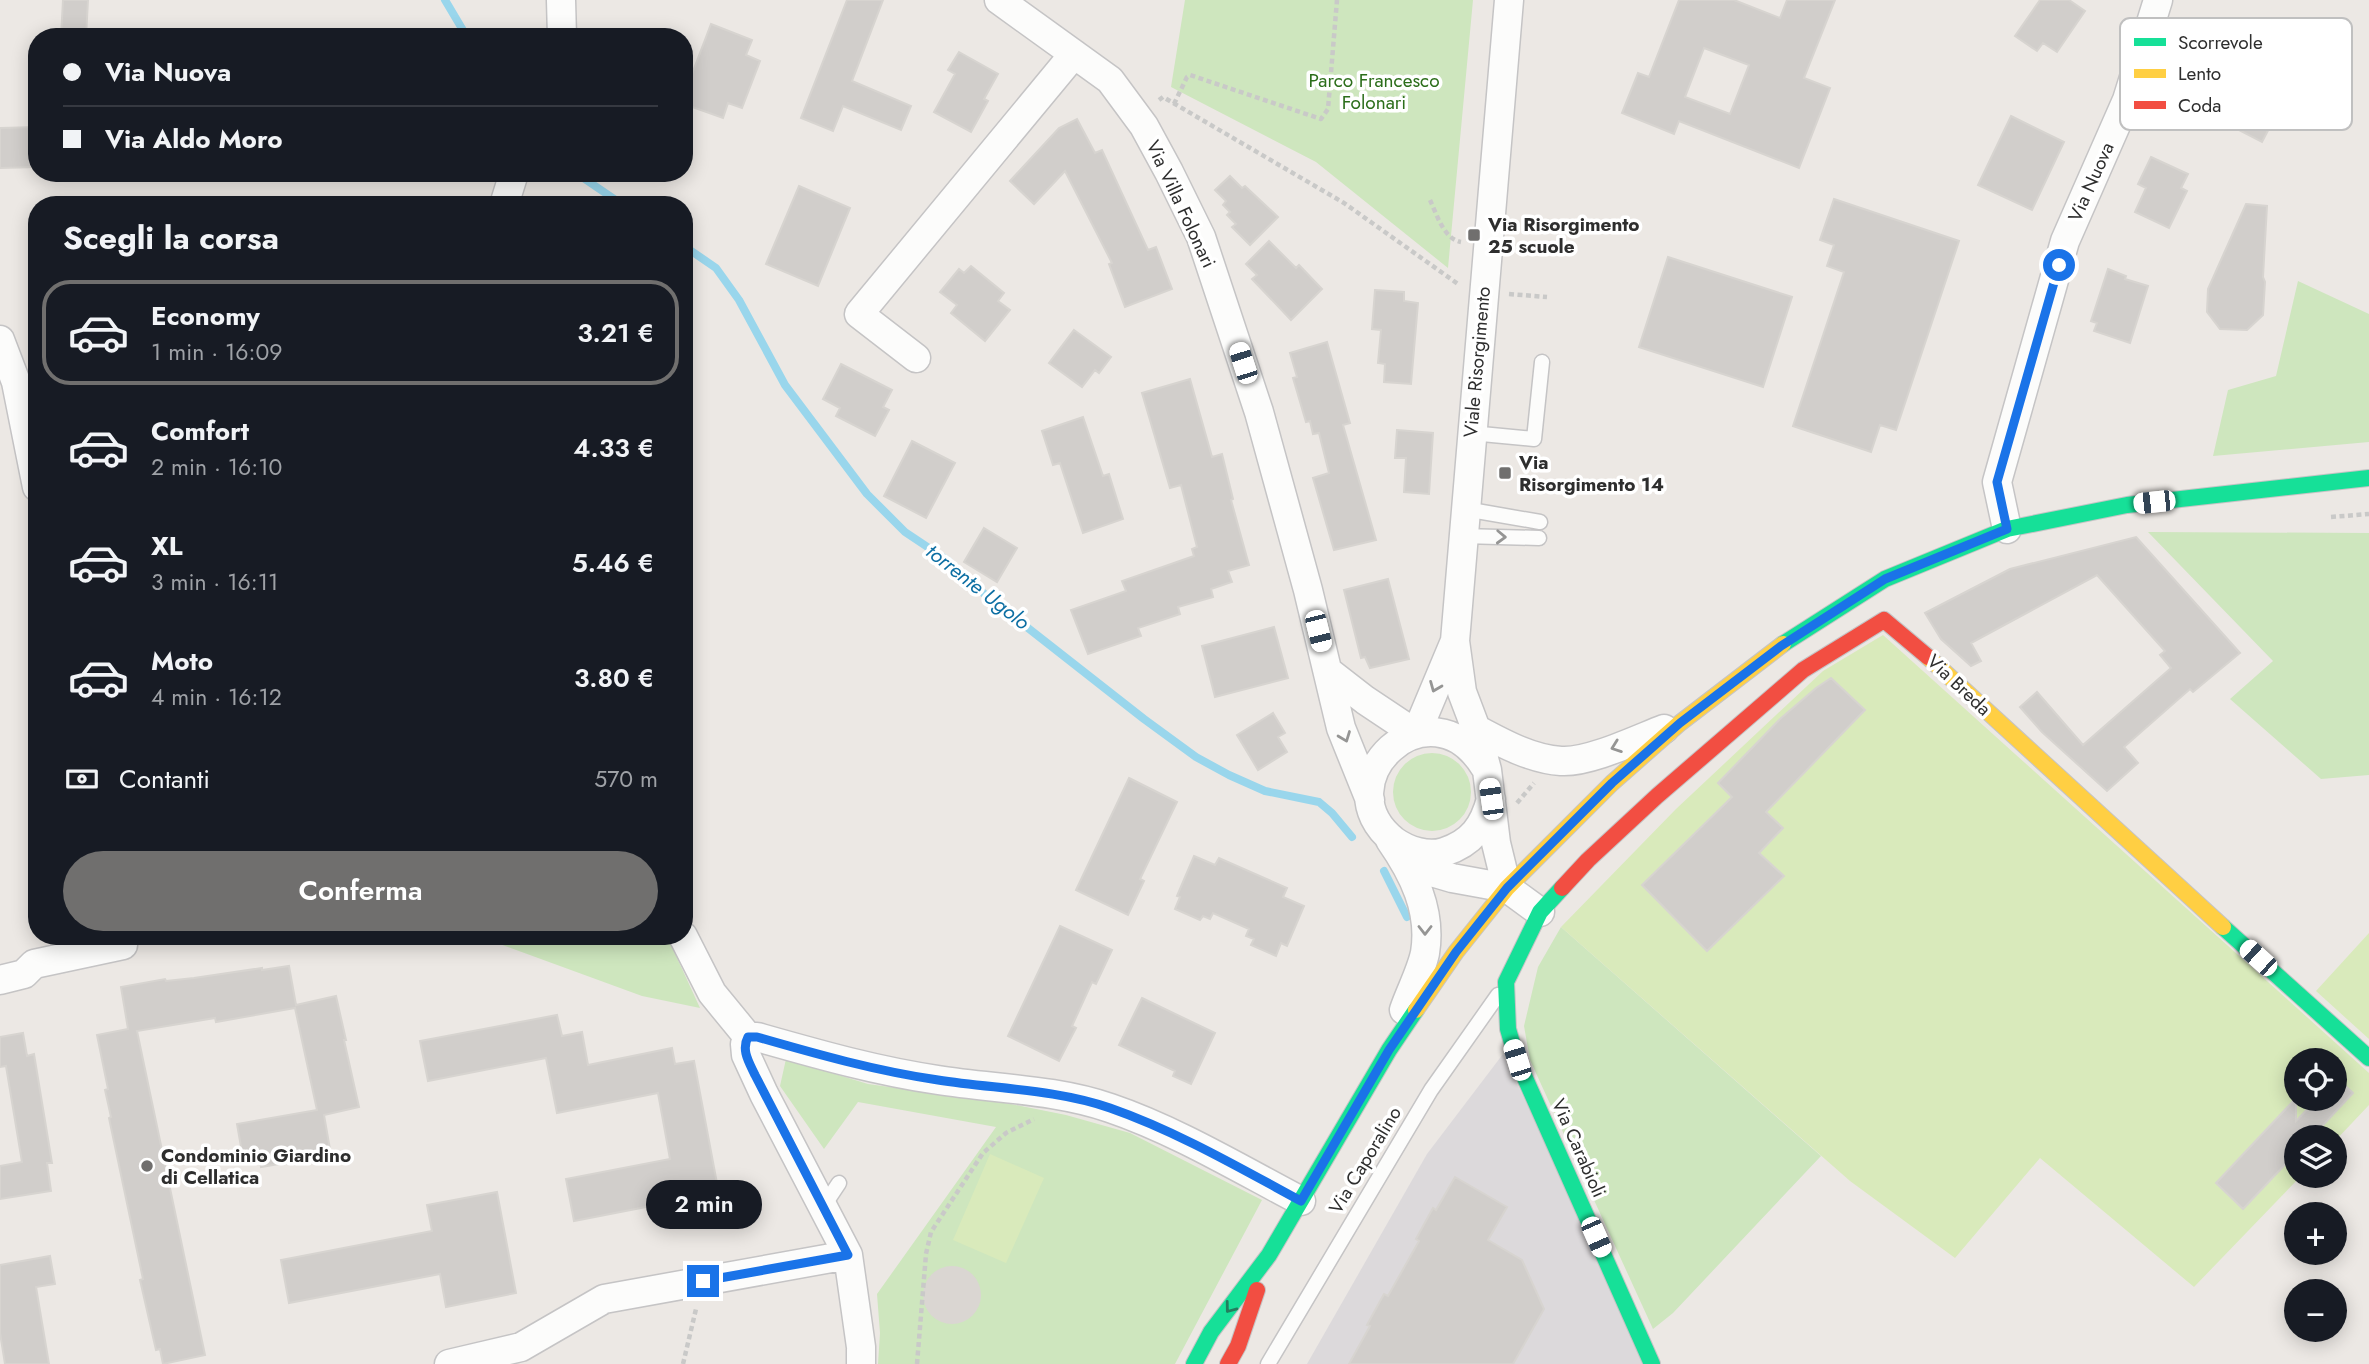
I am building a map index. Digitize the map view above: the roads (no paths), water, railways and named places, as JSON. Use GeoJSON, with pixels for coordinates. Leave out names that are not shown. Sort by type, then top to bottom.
{"type":"FeatureCollection","features":[{"type":"Feature","properties":{"kind":"street"},"geometry":{"type":"LineString","coordinates":[[561,0],[562,28]]}},
{"type":"Feature","properties":{"kind":"street","name":"Via Villa Folonari"},"geometry":{"type":"LineString","coordinates":[[999,0],[1110,80],[1144,126],[1170,172],[1201,237],[1259,412],[1329,672],[1341,728],[1370,800]]}},
{"type":"Feature","properties":{"kind":"street","name":"Viale Risorgimento"},"geometry":{"type":"LineString","coordinates":[[1507,888],[1496,843],[1500,806],[1462,692],[1455,641],[1509,0]]}},
{"type":"Feature","properties":{"kind":"street","name":"Via Nuova"},"geometry":{"type":"LineString","coordinates":[[2152,18],[2158,0]]}},
{"type":"Feature","properties":{"kind":"street"},"geometry":{"type":"LineString","coordinates":[[916,358],[859,314],[1074,54]]}},
{"type":"Feature","properties":{"kind":"street","name":"Via Nuova"},"geometry":{"type":"LineString","coordinates":[[2007,529],[1997,482],[2062,254],[2120,117]]}},
{"type":"Feature","properties":{"kind":"street"},"geometry":{"type":"LineString","coordinates":[[0,340],[16,382],[28,442]]}},
{"type":"Feature","properties":{"kind":"street"},"geometry":{"type":"LineString","coordinates":[[1507,888],[1612,783],[1680,723],[1781,646],[1885,579],[2007,529],[2127,505],[2369,478]]}},
{"type":"Feature","properties":{"kind":"street","name":"Via Breda"},"geometry":{"type":"LineString","coordinates":[[1506,982],[1540,912],[1588,860],[1657,796],[1803,670],[1884,620],[1914,644],[2369,1058]]}},
{"type":"Feature","properties":{"kind":"street","name":"Viale Risorgimento"},"geometry":{"type":"LineString","coordinates":[[1416,734],[1455,641]]}},
{"type":"Feature","properties":{"kind":"street"},"geometry":{"type":"LineString","coordinates":[[1329,672],[1364,700],[1416,734]]}},
{"type":"Feature","properties":{"kind":"street"},"geometry":{"type":"LineString","coordinates":[[1476,729],[1504,744],[1541,758],[1564,761],[1587,757],[1680,723]]}},
{"type":"Feature","properties":{"kind":"street"},"geometry":{"type":"LineString","coordinates":[[1389,1050],[1425,953],[1425,921],[1422,902],[1408,865],[1376,819],[1370,800],[1370,784],[1375,767],[1385,752],[1400,741],[1416,734],[1438,732],[1458,739],[1475,752],[1487,770]]}},
{"type":"Feature","properties":{"kind":"street"},"geometry":{"type":"LineString","coordinates":[[1386,834],[1402,847],[1420,853],[1440,853],[1459,847],[1475,835],[1486,818],[1500,806]]}},
{"type":"Feature","properties":{"kind":"street"},"geometry":{"type":"LineString","coordinates":[[1408,865],[1452,878],[1507,888],[1540,912]]}},
{"type":"Feature","properties":{"kind":"street","name":"Via Caporalino"},"geometry":{"type":"LineString","coordinates":[[1194,1364],[1211,1332],[1269,1255],[1389,1050],[1456,952],[1507,888]]}},
{"type":"Feature","properties":{"kind":"street"},"geometry":{"type":"LineString","coordinates":[[0,980],[24,974],[34,964],[119,945]]}},
{"type":"Feature","properties":{"kind":"street"},"geometry":{"type":"LineString","coordinates":[[688,945],[712,993],[748,1037]]}},
{"type":"Feature","properties":{"kind":"street","name":"Via Carabioli"},"geometry":{"type":"LineString","coordinates":[[1506,982],[1508,1029],[1517,1060],[1652,1364]]}},
{"type":"Feature","properties":{"kind":"street"},"geometry":{"type":"LineString","coordinates":[[748,1037],[757,1037],[843,1061],[936,1080],[1060,1095],[1110,1108],[1198,1146],[1301,1201]]}},
{"type":"Feature","properties":{"kind":"street"},"geometry":{"type":"LineString","coordinates":[[748,1037],[745,1044],[746,1055],[855,1265],[861,1364]]}},
{"type":"Feature","properties":{"kind":"street","name":"Via Caporalino"},"geometry":{"type":"LineString","coordinates":[[1228,1364],[1238,1346],[1269,1255]]}},
{"type":"Feature","properties":{"kind":"street"},"geometry":{"type":"LineString","coordinates":[[449,1364],[521,1347],[604,1299],[703,1281],[855,1265]]}},
{"type":"Feature","properties":{"kind":"lane"},"geometry":{"type":"LineString","coordinates":[[1471,433],[1534,439],[1542,362]]}},
{"type":"Feature","properties":{"kind":"lane"},"geometry":{"type":"LineString","coordinates":[[1464,523],[1540,522]]}},
{"type":"Feature","properties":{"kind":"lane"},"geometry":{"type":"LineString","coordinates":[[1464,523],[1539,538]]}},
{"type":"Feature","properties":{"kind":"lane","name":"Via Caporalino"},"geometry":{"type":"LineString","coordinates":[[1268,1364],[1431,1090],[1506,982]]}},
{"type":"Feature","properties":{"kind":"lane"},"geometry":{"type":"LineString","coordinates":[[823,1207],[839,1183]]}},
{"type":"Feature","properties":{"kind":"waterway"},"geometry":{"type":"LineString","coordinates":[[445,0],[462,28]]}},
{"type":"Feature","properties":{"kind":"waterway","name":"torrente Ugolo"},"geometry":{"type":"LineString","coordinates":[[589,182],[610,196]]}},
{"type":"Feature","properties":{"kind":"waterway","name":"torrente Ugolo"},"geometry":{"type":"LineString","coordinates":[[693,252],[716,268],[739,300],[785,385],[867,494],[905,532],[947,560],[982,592],[1196,757],[1265,791],[1319,802],[1352,837]]}},
{"type":"Feature","properties":{"kind":"waterway"},"geometry":{"type":"LineString","coordinates":[[1384,871],[1407,917]]}},
{"type":"Feature","properties":{"kind":"place","name":"Via Risorgimento 25 scuole"},"geometry":{"type":"Point","coordinates":[1474,235]}},
{"type":"Feature","properties":{"kind":"place","name":"Via Risorgimento 14"},"geometry":{"type":"Point","coordinates":[1505,473]}},
{"type":"Feature","properties":{"kind":"place","name":"Condominio Giardino di Cellatica"},"geometry":{"type":"Point","coordinates":[147,1166]}},
{"type":"Feature","properties":{"kind":"park label","name":"Parco Francesco Folonari"},"geometry":{"type":"Point","coordinates":[1374,91]}}]}
